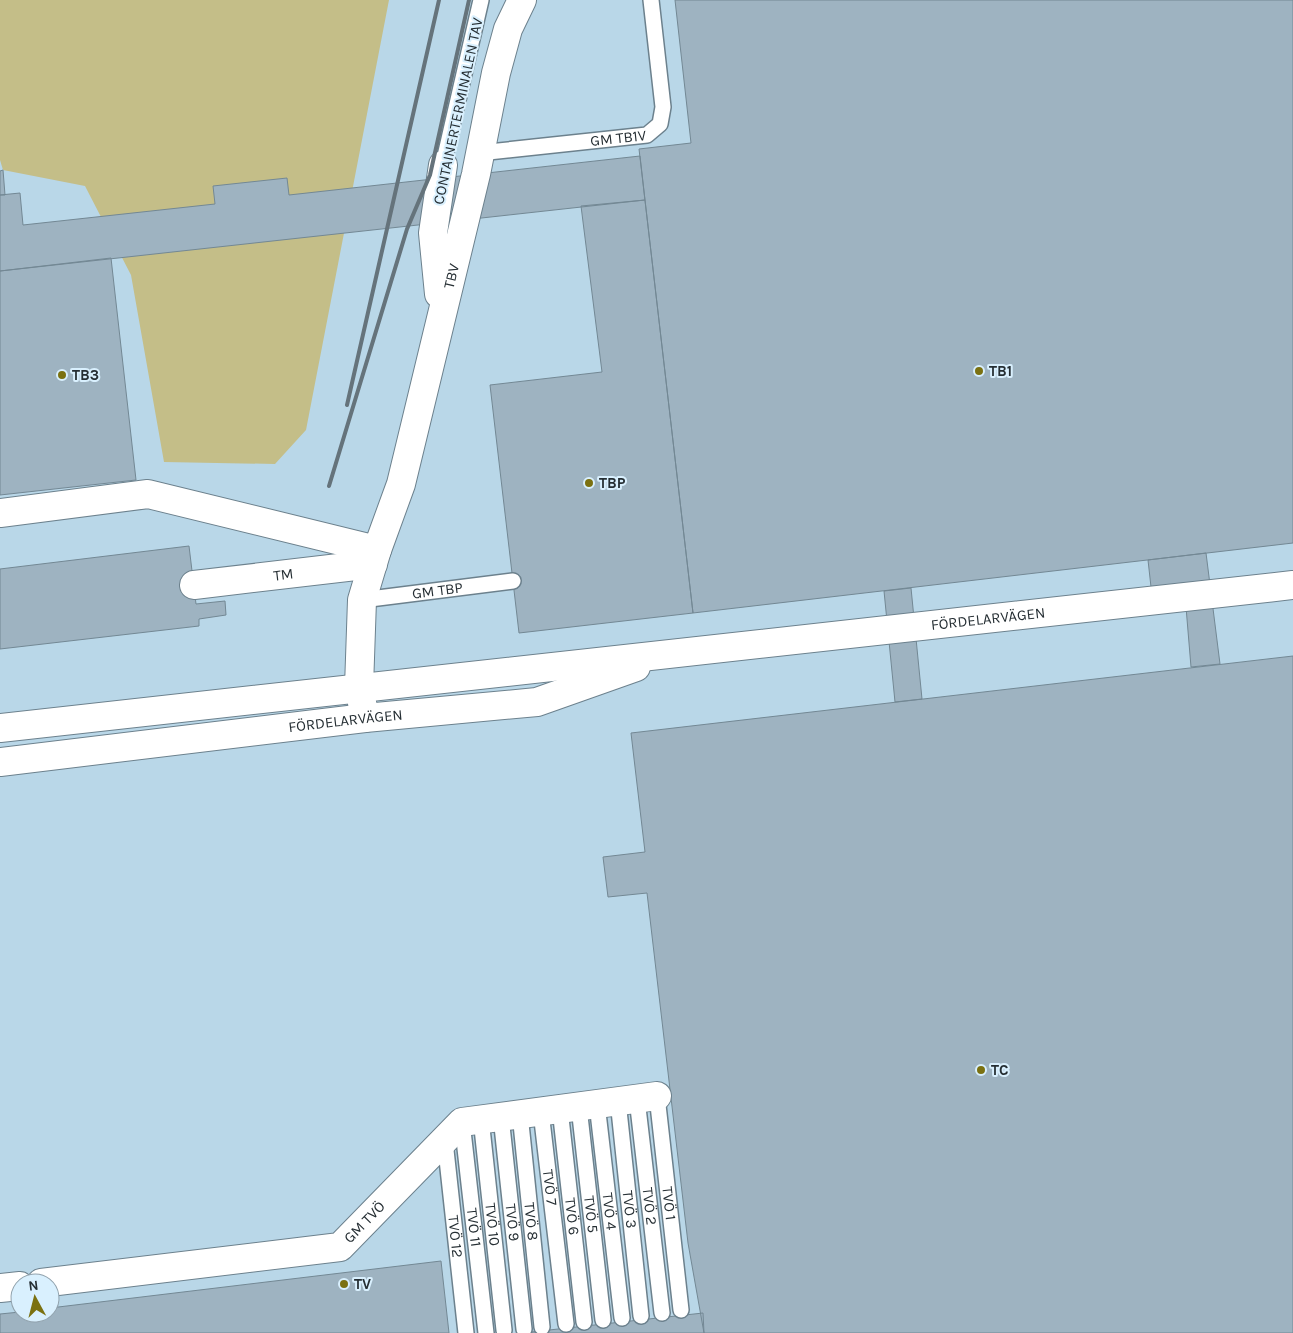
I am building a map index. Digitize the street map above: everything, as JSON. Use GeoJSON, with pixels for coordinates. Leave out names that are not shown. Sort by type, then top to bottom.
{"type":"FeatureCollection","features":[{"type":"Feature","properties":{"kind":"street","name":"TBV"},"geometry":{"type":"LineString","coordinates":[[365,718],[359,687],[362,600],[401,484],[479,153],[498,64],[508,29],[522,0]]}},
{"type":"Feature","properties":{"kind":"street","name":"CONTAINERTERMINALEN TAV"},"geometry":{"type":"LineString","coordinates":[[435,342],[440,287],[433,233],[443,165]]}},
{"type":"Feature","properties":{"kind":"street"},"geometry":{"type":"LineString","coordinates":[[0,513],[148,494],[375,557]]}},
{"type":"Feature","properties":{"kind":"street","name":"TM"},"geometry":{"type":"LineString","coordinates":[[194,585],[375,557]]}},
{"type":"Feature","properties":{"kind":"street","name":"FÖRDELARVÄGEN"},"geometry":{"type":"LineString","coordinates":[[0,728],[682,651],[1293,585]]}},
{"type":"Feature","properties":{"kind":"street","name":"FÖRDELARVÄGEN"},"geometry":{"type":"LineString","coordinates":[[0,762],[365,718],[536,702],[682,651]]}},
{"type":"Feature","properties":{"kind":"street","name":"GM TVÖ"},"geometry":{"type":"LineString","coordinates":[[60,1281],[340,1247],[550,1112]]}},
{"type":"Feature","properties":{"kind":"lane","name":"CONTAINERTERMINALEN TAV"},"geometry":{"type":"LineString","coordinates":[[443,165],[481,0]]}},
{"type":"Feature","properties":{"kind":"lane","name":"GM TB1V"},"geometry":{"type":"LineString","coordinates":[[479,153],[648,135],[660,124],[663,107],[663,52],[656,6]]}},
{"type":"Feature","properties":{"kind":"lane","name":"GM TBP"},"geometry":{"type":"LineString","coordinates":[[362,600],[512,581]]}},
{"type":"Feature","properties":{"kind":"lane","name":"TVÖ 1"},"geometry":{"type":"LineString","coordinates":[[550,1112],[681,1310]]}},
{"type":"Feature","properties":{"kind":"lane","name":"TVÖ 2"},"geometry":{"type":"LineString","coordinates":[[550,1112],[662,1313]]}},
{"type":"Feature","properties":{"kind":"lane","name":"TVÖ 3"},"geometry":{"type":"LineString","coordinates":[[550,1112],[641,1316]]}},
{"type":"Feature","properties":{"kind":"lane","name":"TVÖ 4"},"geometry":{"type":"LineString","coordinates":[[550,1112],[622,1318]]}},
{"type":"Feature","properties":{"kind":"lane","name":"TVÖ 5"},"geometry":{"type":"LineString","coordinates":[[550,1112],[603,1320]]}},
{"type":"Feature","properties":{"kind":"lane","name":"TVÖ 6"},"geometry":{"type":"LineString","coordinates":[[550,1112],[584,1322]]}},
{"type":"Feature","properties":{"kind":"lane","name":"TVÖ 7"},"geometry":{"type":"LineString","coordinates":[[550,1112],[566,1324]]}},
{"type":"Feature","properties":{"kind":"lane","name":"TVÖ 8"},"geometry":{"type":"LineString","coordinates":[[542,1327],[550,1112]]}},
{"type":"Feature","properties":{"kind":"lane","name":"TVÖ 9"},"geometry":{"type":"LineString","coordinates":[[524,1329],[550,1112]]}},
{"type":"Feature","properties":{"kind":"lane","name":"TVÖ 10"},"geometry":{"type":"LineString","coordinates":[[504,1330],[550,1112]]}},
{"type":"Feature","properties":{"kind":"lane","name":"TVÖ 12"},"geometry":{"type":"LineString","coordinates":[[466,1333],[550,1112]]}},
{"type":"Feature","properties":{"kind":"lane","name":"TVÖ 11"},"geometry":{"type":"LineString","coordinates":[[486,1333],[550,1112]]}},
{"type":"Feature","properties":{"kind":"shaded area"},"geometry":{"type":"Polygon","coordinates":[[[0,0],[1293,0],[1293,1333],[0,1333],[0,0]]]}},
{"type":"Feature","properties":{"kind":"shaded area"},"geometry":{"type":"Polygon","coordinates":[[[0,0],[389,0],[306,430],[275,464],[164,462],[131,275],[85,186],[3,170],[0,160],[0,0]]]}},
{"type":"Feature","properties":{"kind":"building","name":"TB1"},"geometry":{"type":"Polygon","coordinates":[[[675,0],[1293,0],[1293,543],[693,613],[639,149],[691,143],[675,0]]]}},
{"type":"Feature","properties":{"kind":"building"},"geometry":{"type":"Polygon","coordinates":[[[640,156],[645,200],[0,271],[0,195],[20,193],[23,225],[215,204],[213,186],[287,178],[289,195],[640,156]]]}},
{"type":"Feature","properties":{"kind":"building"},"geometry":{"type":"Polygon","coordinates":[[[3,170],[5,195],[0,195],[0,171],[3,170]]]}},
{"type":"Feature","properties":{"kind":"building","name":"TBP"},"geometry":{"type":"Polygon","coordinates":[[[645,200],[693,613],[519,633],[490,385],[602,372],[581,206],[645,200]]]}},
{"type":"Feature","properties":{"kind":"building","name":"TB3"},"geometry":{"type":"Polygon","coordinates":[[[111,258],[136,480],[0,495],[0,271],[111,258]]]}},
{"type":"Feature","properties":{"kind":"building"},"geometry":{"type":"Polygon","coordinates":[[[189,546],[196,604],[225,601],[226,615],[199,619],[199,626],[0,649],[0,569],[189,546]]]}},
{"type":"Feature","properties":{"kind":"building"},"geometry":{"type":"Polygon","coordinates":[[[1206,553],[1220,664],[1191,667],[1184,583],[1151,587],[1148,560],[1206,553]]]}},
{"type":"Feature","properties":{"kind":"building"},"geometry":{"type":"Polygon","coordinates":[[[911,588],[922,699],[895,702],[884,591],[911,588]]]}},
{"type":"Feature","properties":{"kind":"building","name":"TC"},"geometry":{"type":"Polygon","coordinates":[[[1293,656],[1293,1333],[704,1333],[688,1243],[647,893],[608,897],[603,857],[645,852],[631,733],[1293,656]]]}},
{"type":"Feature","properties":{"kind":"building","name":"TV"},"geometry":{"type":"Polygon","coordinates":[[[441,1261],[449,1333],[0,1333],[0,1314],[10,1313],[10,1323],[60,1323],[60,1307],[441,1261]]]}},
{"type":"Feature","properties":{"kind":"building"},"geometry":{"type":"Polygon","coordinates":[[[703,1313],[704,1333],[522,1333],[703,1313]]]}},
{"type":"Feature","properties":{"kind":"railway"},"geometry":{"type":"LineString","coordinates":[[347,405],[439,0]]}},
{"type":"Feature","properties":{"kind":"railway"},"geometry":{"type":"LineString","coordinates":[[329,486],[407,229],[430,175],[469,0]]}},
{"type":"Feature","properties":{"kind":"place","name":"TB1"},"geometry":{"type":"Point","coordinates":[979,371]}},
{"type":"Feature","properties":{"kind":"place","name":"TB3"},"geometry":{"type":"Point","coordinates":[62,375]}},
{"type":"Feature","properties":{"kind":"place","name":"TBP"},"geometry":{"type":"Point","coordinates":[589,483]}},
{"type":"Feature","properties":{"kind":"place","name":"TC"},"geometry":{"type":"Point","coordinates":[981,1070]}},
{"type":"Feature","properties":{"kind":"place","name":"TV"},"geometry":{"type":"Point","coordinates":[344,1284]}}]}
